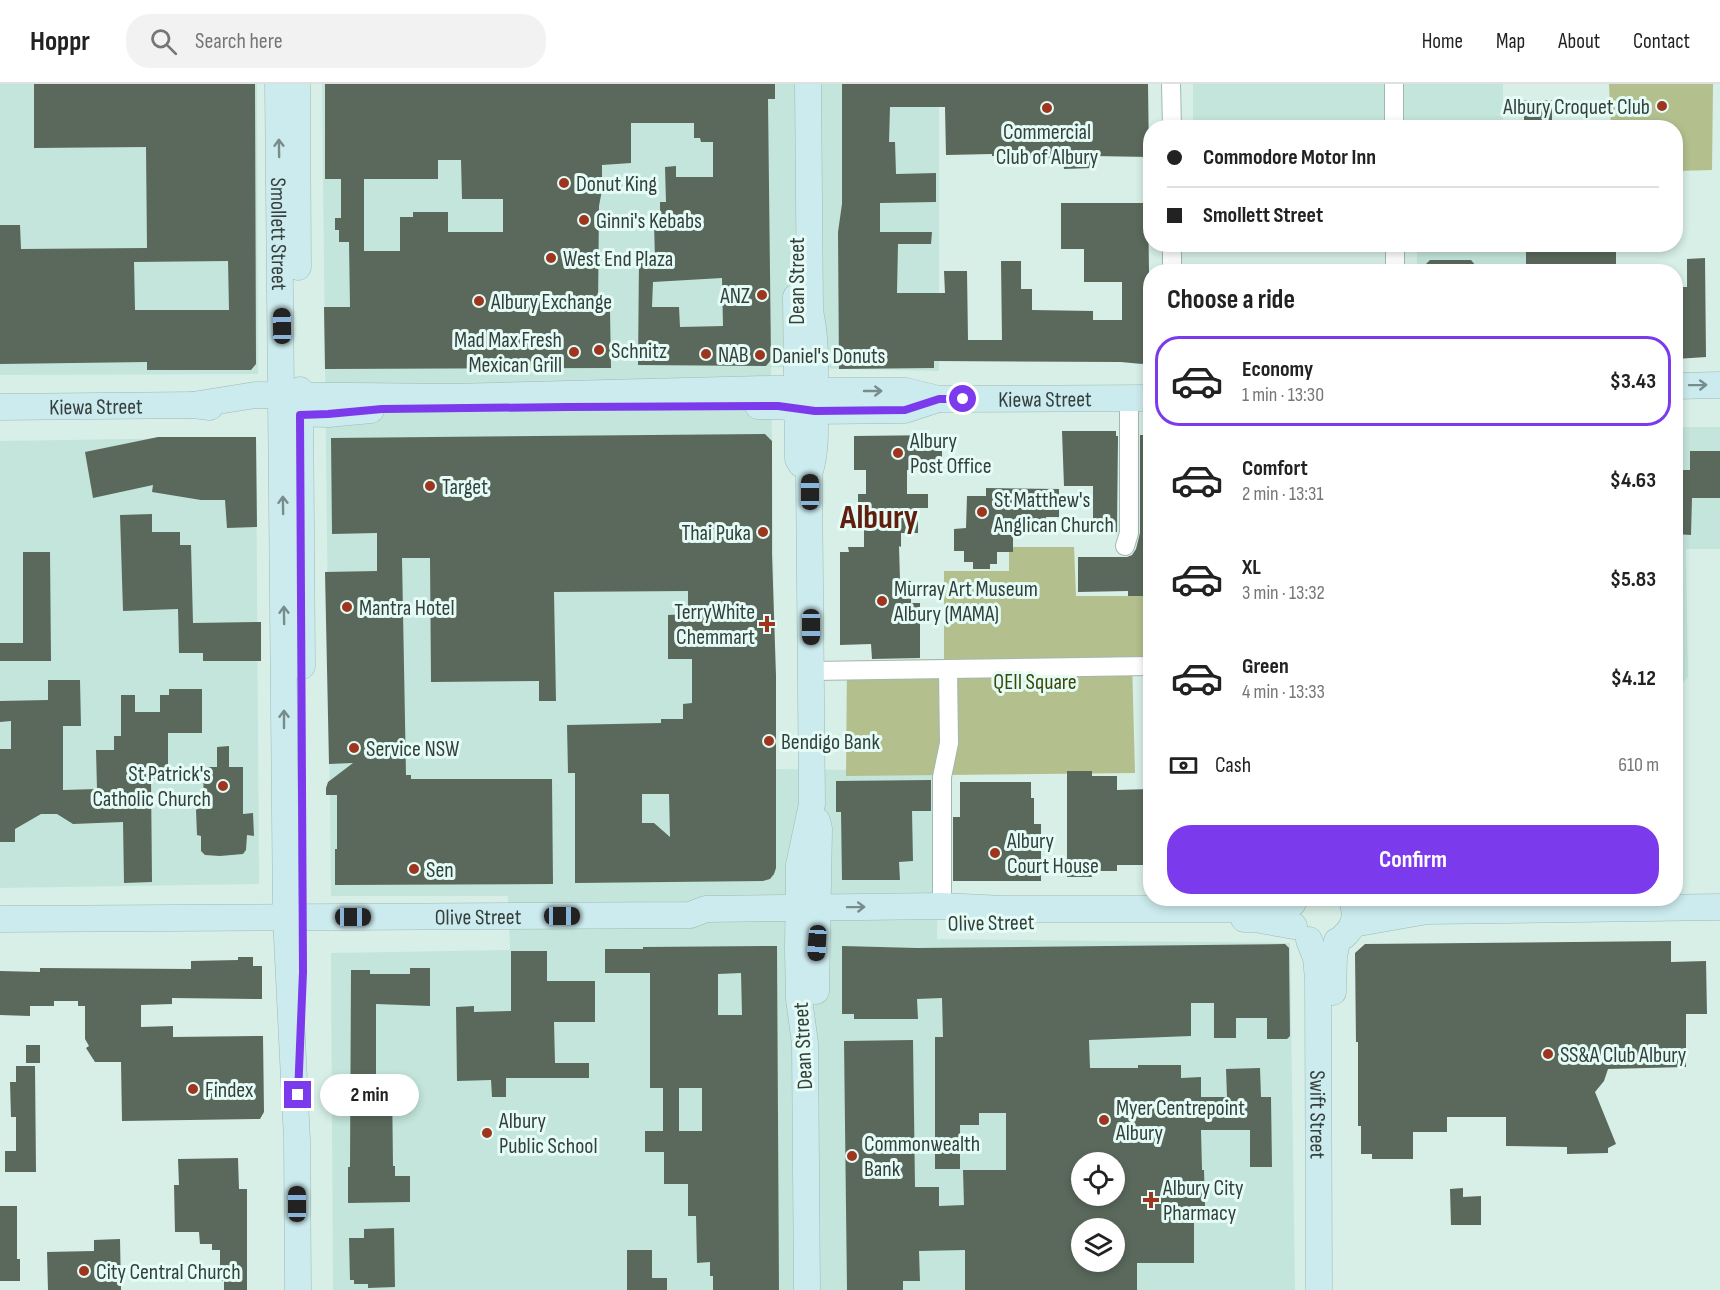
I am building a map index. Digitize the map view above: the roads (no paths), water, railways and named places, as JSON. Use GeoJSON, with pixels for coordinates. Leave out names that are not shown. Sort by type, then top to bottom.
{"type":"FeatureCollection","features":[{"type":"Feature","properties":{"kind":"street","name":"Dean Street"},"geometry":{"type":"LineString","coordinates":[[795,84],[805,399]]}},
{"type":"Feature","properties":{"kind":"street","name":"Dean Street"},"geometry":{"type":"LineString","coordinates":[[808,84],[810,311],[814,332],[798,459],[810,474],[812,804],[799,865],[815,958],[818,1290]]}},
{"type":"Feature","properties":{"kind":"street"},"geometry":{"type":"LineString","coordinates":[[1172,84],[1172,120]]}},
{"type":"Feature","properties":{"kind":"street"},"geometry":{"type":"LineString","coordinates":[[1394,84],[1394,120]]}},
{"type":"Feature","properties":{"kind":"street","name":"Smollett Street"},"geometry":{"type":"LineString","coordinates":[[288,86],[295,917],[303,972],[297,1140],[298,1290]]}},
{"type":"Feature","properties":{"kind":"street"},"geometry":{"type":"LineString","coordinates":[[1683,386],[1720,385]]}},
{"type":"Feature","properties":{"kind":"street","name":"Kiewa Street"},"geometry":{"type":"LineString","coordinates":[[0,407],[193,405],[255,395],[291,404],[805,399],[905,410],[939,399],[1140,398]]}},
{"type":"Feature","properties":{"kind":"street"},"geometry":{"type":"LineString","coordinates":[[1125,546],[1129,533],[1140,398]]}},
{"type":"Feature","properties":{"kind":"street"},"geometry":{"type":"LineString","coordinates":[[1683,403],[1720,403]]}},
{"type":"Feature","properties":{"kind":"street"},"geometry":{"type":"LineString","coordinates":[[811,671],[1143,666]]}},
{"type":"Feature","properties":{"kind":"street"},"geometry":{"type":"LineString","coordinates":[[942,906],[942,777],[949,743],[948,669]]}},
{"type":"Feature","properties":{"kind":"street","name":"Olive Street"},"geometry":{"type":"LineString","coordinates":[[808,916],[942,906],[1069,915]]}},
{"type":"Feature","properties":{"kind":"street","name":"Swift Street"},"geometry":{"type":"LineString","coordinates":[[1328,1282],[1334,957],[1355,909],[1354,906]]}},
{"type":"Feature","properties":{"kind":"street"},"geometry":{"type":"LineString","coordinates":[[1406,906],[1427,911],[1720,907]]}},
{"type":"Feature","properties":{"kind":"street","name":"Olive Street"},"geometry":{"type":"LineString","coordinates":[[0,920],[690,915],[706,909],[808,916],[1069,915],[1256,909],[1298,917],[1323,944],[1345,933]]}},
{"type":"Feature","properties":{"kind":"street"},"geometry":{"type":"LineString","coordinates":[[1345,933],[1427,911]]}},
{"type":"Feature","properties":{"kind":"street","name":"Dean Street"},"geometry":{"type":"LineString","coordinates":[[807,1290],[805,1043],[799,999],[808,916]]}},
{"type":"Feature","properties":{"kind":"street","name":"Swift Street"},"geometry":{"type":"LineString","coordinates":[[1298,917],[1316,958],[1318,979],[1328,1282]]}},
{"type":"Feature","properties":{"kind":"place","name":"Albury Croquet Club"},"geometry":{"type":"Point","coordinates":[1662,106]}},
{"type":"Feature","properties":{"kind":"place","name":"Commercial Club of Albury"},"geometry":{"type":"Point","coordinates":[1047,108]}},
{"type":"Feature","properties":{"kind":"place","name":"Donut King"},"geometry":{"type":"Point","coordinates":[564,183]}},
{"type":"Feature","properties":{"kind":"place","name":"Ginni's Kebabs"},"geometry":{"type":"Point","coordinates":[584,220]}},
{"type":"Feature","properties":{"kind":"place","name":"West End Plaza"},"geometry":{"type":"Point","coordinates":[551,258]}},
{"type":"Feature","properties":{"kind":"place","name":"ANZ"},"geometry":{"type":"Point","coordinates":[762,295]}},
{"type":"Feature","properties":{"kind":"place","name":"Albury Exchange"},"geometry":{"type":"Point","coordinates":[479,301]}},
{"type":"Feature","properties":{"kind":"place","name":"Schnitz"},"geometry":{"type":"Point","coordinates":[599,350]}},
{"type":"Feature","properties":{"kind":"place","name":"Mad Max Fresh Mexican Grill"},"geometry":{"type":"Point","coordinates":[574,352]}},
{"type":"Feature","properties":{"kind":"place","name":"NAB"},"geometry":{"type":"Point","coordinates":[706,354]}},
{"type":"Feature","properties":{"kind":"place","name":"Daniel's Donuts"},"geometry":{"type":"Point","coordinates":[760,355]}},
{"type":"Feature","properties":{"kind":"place","name":"Albury Post Office"},"geometry":{"type":"Point","coordinates":[898,453]}},
{"type":"Feature","properties":{"kind":"place","name":"Target"},"geometry":{"type":"Point","coordinates":[430,486]}},
{"type":"Feature","properties":{"kind":"place","name":"St Matthew's Anglican Church"},"geometry":{"type":"Point","coordinates":[982,512]}},
{"type":"Feature","properties":{"kind":"place","name":"Thai Puka"},"geometry":{"type":"Point","coordinates":[763,532]}},
{"type":"Feature","properties":{"kind":"place","name":"Murray Art Museum Albury (MAMA)"},"geometry":{"type":"Point","coordinates":[882,601]}},
{"type":"Feature","properties":{"kind":"place","name":"Mantra Hotel"},"geometry":{"type":"Point","coordinates":[347,607]}},
{"type":"Feature","properties":{"kind":"place","name":"TerryWhite Chemmart"},"geometry":{"type":"Point","coordinates":[767,624]}},
{"type":"Feature","properties":{"kind":"place","name":"Bendigo Bank"},"geometry":{"type":"Point","coordinates":[769,741]}},
{"type":"Feature","properties":{"kind":"place","name":"Service NSW"},"geometry":{"type":"Point","coordinates":[354,748]}},
{"type":"Feature","properties":{"kind":"place","name":"St Patrick's Catholic Church"},"geometry":{"type":"Point","coordinates":[223,786]}},
{"type":"Feature","properties":{"kind":"place","name":"Albury Court House"},"geometry":{"type":"Point","coordinates":[995,853]}},
{"type":"Feature","properties":{"kind":"place","name":"Sen"},"geometry":{"type":"Point","coordinates":[414,869]}},
{"type":"Feature","properties":{"kind":"place","name":"SS&A Club Albury"},"geometry":{"type":"Point","coordinates":[1548,1054]}},
{"type":"Feature","properties":{"kind":"place","name":"Findex"},"geometry":{"type":"Point","coordinates":[193,1089]}},
{"type":"Feature","properties":{"kind":"place","name":"Myer Centrepoint Albury"},"geometry":{"type":"Point","coordinates":[1104,1120]}},
{"type":"Feature","properties":{"kind":"place","name":"Albury Public School"},"geometry":{"type":"Point","coordinates":[487,1133]}},
{"type":"Feature","properties":{"kind":"place","name":"Commonwealth Bank"},"geometry":{"type":"Point","coordinates":[852,1156]}},
{"type":"Feature","properties":{"kind":"place","name":"Albury City Pharmacy"},"geometry":{"type":"Point","coordinates":[1151,1200]}},
{"type":"Feature","properties":{"kind":"place","name":"City Central Church"},"geometry":{"type":"Point","coordinates":[84,1271]}},
{"type":"Feature","properties":{"kind":"district","name":"Albury"},"geometry":{"type":"Point","coordinates":[879,516]}},
{"type":"Feature","properties":{"kind":"park label","name":"QEII Square"},"geometry":{"type":"Point","coordinates":[1035,681]}}]}
